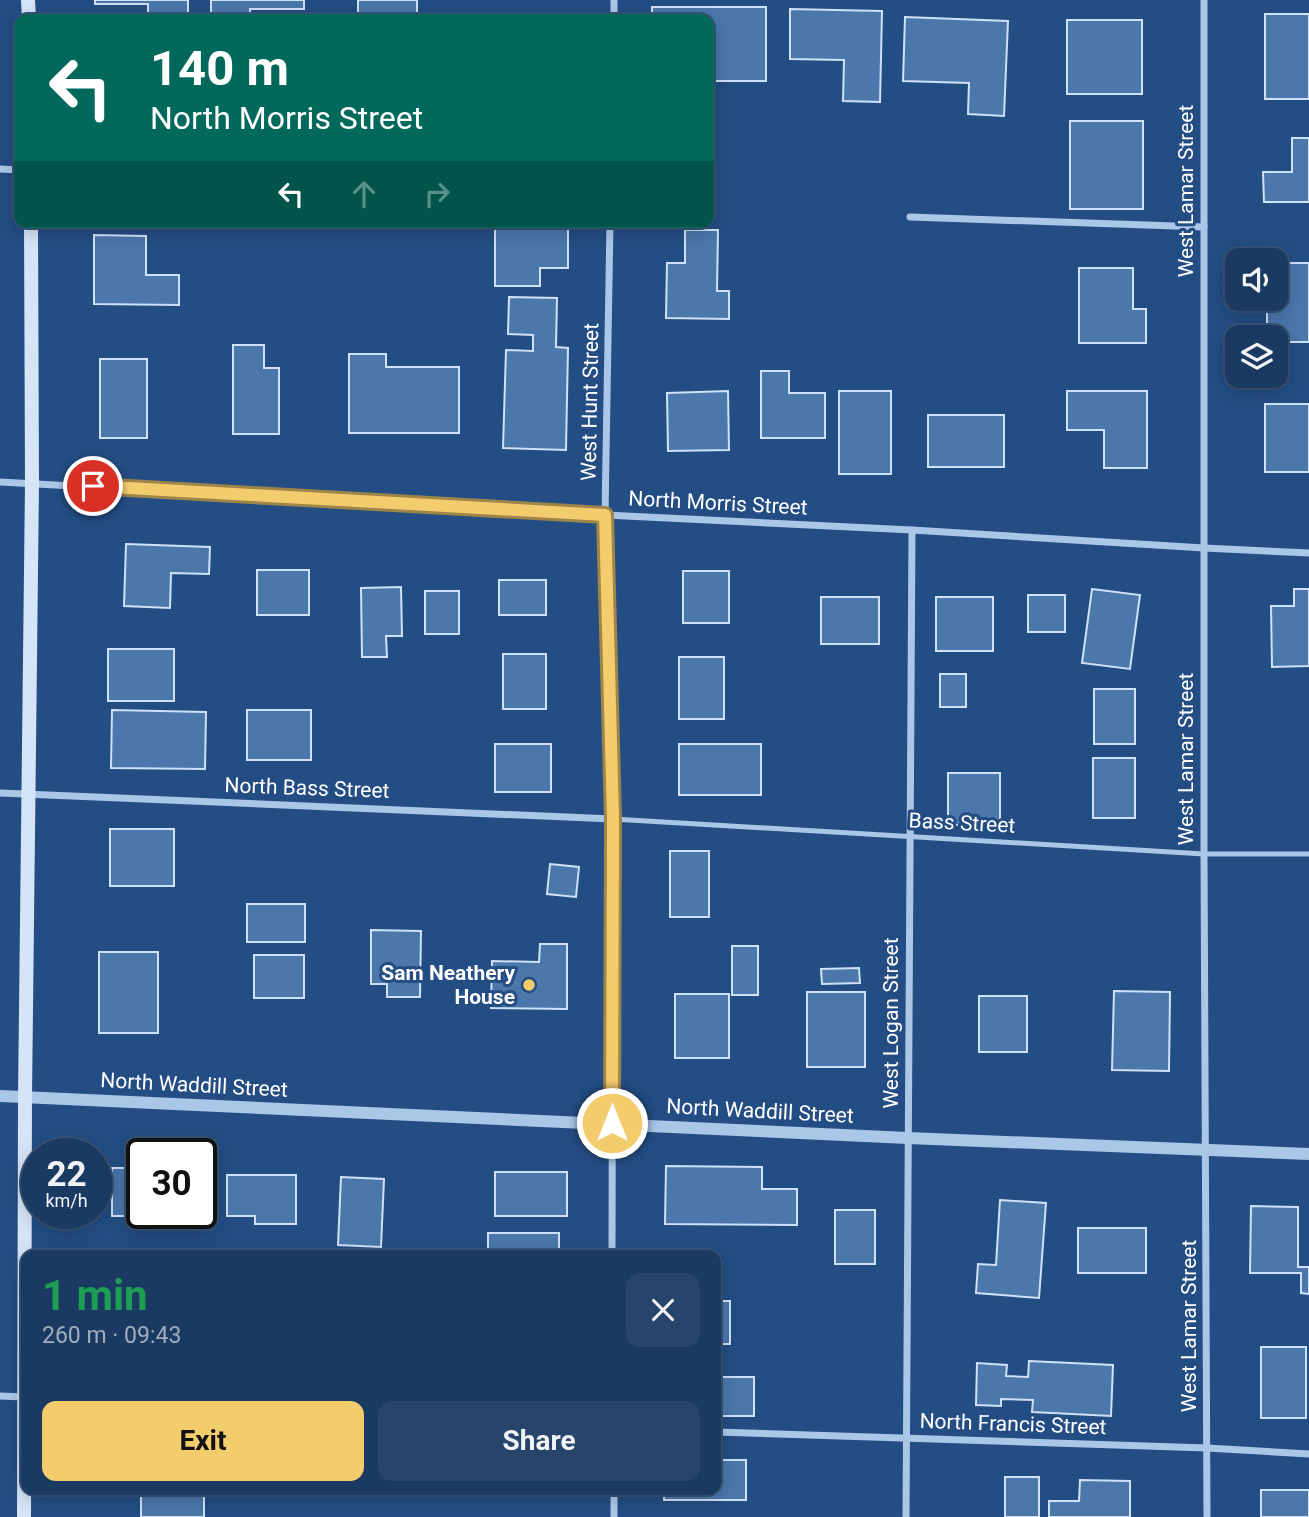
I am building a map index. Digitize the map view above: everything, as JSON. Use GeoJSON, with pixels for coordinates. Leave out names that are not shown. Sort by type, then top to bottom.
{"type":"FeatureCollection","features":[{"type":"Feature","properties":{"kind":"main road"},"geometry":{"type":"LineString","coordinates":[[26,1250],[32,483],[31,228]]}},
{"type":"Feature","properties":{"kind":"main road"},"geometry":{"type":"LineString","coordinates":[[24,1495],[24,1517]]}},
{"type":"Feature","properties":{"kind":"street","name":"West Lamar Street"},"geometry":{"type":"LineString","coordinates":[[1204,0],[1207,1517]]}},
{"type":"Feature","properties":{"kind":"street"},"geometry":{"type":"LineString","coordinates":[[910,217],[1204,227]]}},
{"type":"Feature","properties":{"kind":"street","name":"West Hunt Street"},"geometry":{"type":"LineString","coordinates":[[610,228],[605,515],[613,819],[612,1250]]}},
{"type":"Feature","properties":{"kind":"street","name":"North Morris Street"},"geometry":{"type":"LineString","coordinates":[[0,482],[1309,553]]}},
{"type":"Feature","properties":{"kind":"street","name":"West Logan Street"},"geometry":{"type":"LineString","coordinates":[[906,1517],[912,530]]}},
{"type":"Feature","properties":{"kind":"street","name":"North Bass Street"},"geometry":{"type":"LineString","coordinates":[[0,793],[613,819]]}},
{"type":"Feature","properties":{"kind":"street","name":"North Waddill Street"},"geometry":{"type":"LineString","coordinates":[[0,1096],[1309,1154]]}},
{"type":"Feature","properties":{"kind":"street"},"geometry":{"type":"LineString","coordinates":[[0,1396],[21,1397]]}},
{"type":"Feature","properties":{"kind":"street","name":"North Francis Street"},"geometry":{"type":"LineString","coordinates":[[721,1432],[1207,1448],[1309,1454]]}},
{"type":"Feature","properties":{"kind":"street"},"geometry":{"type":"LineString","coordinates":[[614,1495],[614,1517]]}},
{"type":"Feature","properties":{"kind":"lane","name":"Bass Street"},"geometry":{"type":"LineString","coordinates":[[613,819],[1204,854],[1309,854]]}},
{"type":"Feature","properties":{"kind":"building"},"geometry":{"type":"Polygon","coordinates":[[[95,0],[188,0],[188,14],[148,14],[148,4],[95,4],[95,0]]]}},
{"type":"Feature","properties":{"kind":"building"},"geometry":{"type":"Polygon","coordinates":[[[211,0],[304,0],[304,9],[250,9],[250,14],[211,14],[211,0]]]}},
{"type":"Feature","properties":{"kind":"building"},"geometry":{"type":"Polygon","coordinates":[[[358,0],[417,0],[417,14],[358,14],[358,0]]]}},
{"type":"Feature","properties":{"kind":"building"},"geometry":{"type":"Polygon","coordinates":[[[652,7],[766,7],[766,81],[714,81],[714,14],[652,14],[652,7]]]}},
{"type":"Feature","properties":{"kind":"building"},"geometry":{"type":"Polygon","coordinates":[[[790,9],[882,11],[880,102],[843,101],[844,60],[790,59],[790,9]]]}},
{"type":"Feature","properties":{"kind":"building"},"geometry":{"type":"Polygon","coordinates":[[[1265,14],[1309,14],[1309,99],[1265,99],[1265,14]]]}},
{"type":"Feature","properties":{"kind":"building"},"geometry":{"type":"Polygon","coordinates":[[[905,17],[1008,21],[1004,116],[968,114],[969,83],[903,81],[905,17]]]}},
{"type":"Feature","properties":{"kind":"building"},"geometry":{"type":"Polygon","coordinates":[[[1067,20],[1142,20],[1142,94],[1067,94],[1067,20]]]}},
{"type":"Feature","properties":{"kind":"building"},"geometry":{"type":"Polygon","coordinates":[[[1070,121],[1143,121],[1143,209],[1070,209],[1070,121]]]}},
{"type":"Feature","properties":{"kind":"building"},"geometry":{"type":"Polygon","coordinates":[[[1292,138],[1309,138],[1309,202],[1264,202],[1263,172],[1292,172],[1292,138]]]}},
{"type":"Feature","properties":{"kind":"building"},"geometry":{"type":"Polygon","coordinates":[[[495,228],[568,228],[568,268],[540,268],[540,286],[495,286],[495,228]]]}},
{"type":"Feature","properties":{"kind":"building"},"geometry":{"type":"Polygon","coordinates":[[[685,230],[718,230],[717,291],[729,291],[729,319],[666,318],[667,263],[685,263],[685,230]]]}},
{"type":"Feature","properties":{"kind":"building"},"geometry":{"type":"Polygon","coordinates":[[[94,235],[146,236],[146,275],[179,275],[179,305],[94,304],[94,235]]]}},
{"type":"Feature","properties":{"kind":"building"},"geometry":{"type":"Polygon","coordinates":[[[1288,263],[1309,263],[1309,342],[1288,342],[1288,325],[1267,325],[1267,311],[1288,311],[1288,263]]]}},
{"type":"Feature","properties":{"kind":"building"},"geometry":{"type":"Polygon","coordinates":[[[1079,268],[1133,268],[1133,309],[1146,309],[1146,343],[1079,343],[1079,268]]]}},
{"type":"Feature","properties":{"kind":"building"},"geometry":{"type":"Polygon","coordinates":[[[509,297],[557,298],[556,347],[568,348],[566,450],[503,448],[506,350],[533,351],[533,335],[508,334],[509,297]]]}},
{"type":"Feature","properties":{"kind":"building"},"geometry":{"type":"Polygon","coordinates":[[[233,345],[264,345],[264,368],[279,368],[279,434],[233,434],[233,345]]]}},
{"type":"Feature","properties":{"kind":"building"},"geometry":{"type":"Polygon","coordinates":[[[349,354],[386,354],[386,367],[459,367],[459,433],[349,433],[349,354]]]}},
{"type":"Feature","properties":{"kind":"building"},"geometry":{"type":"Polygon","coordinates":[[[100,359],[147,359],[147,438],[100,438],[100,359]]]}},
{"type":"Feature","properties":{"kind":"building"},"geometry":{"type":"Polygon","coordinates":[[[761,371],[789,371],[789,393],[825,393],[825,438],[761,438],[761,371]]]}},
{"type":"Feature","properties":{"kind":"building"},"geometry":{"type":"Polygon","coordinates":[[[728,391],[729,450],[668,451],[667,393],[728,391]]]}},
{"type":"Feature","properties":{"kind":"building"},"geometry":{"type":"Polygon","coordinates":[[[839,391],[891,391],[891,474],[839,474],[839,391]]]}},
{"type":"Feature","properties":{"kind":"building"},"geometry":{"type":"Polygon","coordinates":[[[1067,391],[1147,391],[1147,468],[1104,468],[1104,430],[1067,430],[1067,391]]]}},
{"type":"Feature","properties":{"kind":"building"},"geometry":{"type":"Polygon","coordinates":[[[1265,404],[1309,404],[1309,472],[1265,472],[1265,404]]]}},
{"type":"Feature","properties":{"kind":"building"},"geometry":{"type":"Polygon","coordinates":[[[928,415],[1004,415],[1004,467],[928,467],[928,415]]]}},
{"type":"Feature","properties":{"kind":"building"},"geometry":{"type":"Polygon","coordinates":[[[126,544],[210,547],[209,574],[171,573],[170,608],[124,606],[126,544]]]}},
{"type":"Feature","properties":{"kind":"building"},"geometry":{"type":"Polygon","coordinates":[[[257,570],[309,570],[309,615],[257,615],[257,570]]]}},
{"type":"Feature","properties":{"kind":"building"},"geometry":{"type":"Polygon","coordinates":[[[683,571],[729,571],[729,623],[683,623],[683,571]]]}},
{"type":"Feature","properties":{"kind":"building"},"geometry":{"type":"Polygon","coordinates":[[[499,580],[546,580],[546,615],[499,615],[499,580]]]}},
{"type":"Feature","properties":{"kind":"building"},"geometry":{"type":"Polygon","coordinates":[[[401,587],[402,636],[386,636],[387,657],[362,657],[361,588],[401,587]]]}},
{"type":"Feature","properties":{"kind":"building"},"geometry":{"type":"Polygon","coordinates":[[[1092,589],[1140,595],[1130,669],[1082,663],[1092,589]]]}},
{"type":"Feature","properties":{"kind":"building"},"geometry":{"type":"Polygon","coordinates":[[[1294,589],[1309,589],[1309,666],[1272,667],[1271,606],[1294,606],[1294,589]]]}},
{"type":"Feature","properties":{"kind":"building"},"geometry":{"type":"Polygon","coordinates":[[[425,591],[459,591],[459,634],[425,634],[425,591]]]}},
{"type":"Feature","properties":{"kind":"building"},"geometry":{"type":"Polygon","coordinates":[[[1028,595],[1065,595],[1065,632],[1028,632],[1028,595]]]}},
{"type":"Feature","properties":{"kind":"building"},"geometry":{"type":"Polygon","coordinates":[[[821,597],[879,597],[879,644],[821,644],[821,597]]]}},
{"type":"Feature","properties":{"kind":"building"},"geometry":{"type":"Polygon","coordinates":[[[936,597],[993,597],[993,651],[936,651],[936,597]]]}},
{"type":"Feature","properties":{"kind":"building"},"geometry":{"type":"Polygon","coordinates":[[[108,649],[174,649],[174,701],[108,701],[108,649]]]}},
{"type":"Feature","properties":{"kind":"building"},"geometry":{"type":"Polygon","coordinates":[[[503,654],[546,654],[546,709],[503,709],[503,654]]]}},
{"type":"Feature","properties":{"kind":"building"},"geometry":{"type":"Polygon","coordinates":[[[679,657],[724,657],[724,719],[679,719],[679,657]]]}},
{"type":"Feature","properties":{"kind":"building"},"geometry":{"type":"Polygon","coordinates":[[[940,674],[966,674],[966,707],[940,707],[940,674]]]}},
{"type":"Feature","properties":{"kind":"building"},"geometry":{"type":"Polygon","coordinates":[[[1094,689],[1135,689],[1135,744],[1094,744],[1094,689]]]}},
{"type":"Feature","properties":{"kind":"building"},"geometry":{"type":"Polygon","coordinates":[[[112,710],[206,712],[205,769],[111,768],[112,710]]]}},
{"type":"Feature","properties":{"kind":"building"},"geometry":{"type":"Polygon","coordinates":[[[247,710],[311,710],[311,760],[247,760],[247,710]]]}},
{"type":"Feature","properties":{"kind":"building"},"geometry":{"type":"Polygon","coordinates":[[[495,744],[551,744],[551,792],[495,792],[495,744]]]}},
{"type":"Feature","properties":{"kind":"building"},"geometry":{"type":"Polygon","coordinates":[[[679,744],[761,744],[761,795],[679,795],[679,744]]]}},
{"type":"Feature","properties":{"kind":"building"},"geometry":{"type":"Polygon","coordinates":[[[1093,758],[1135,758],[1135,818],[1093,818],[1093,758]]]}},
{"type":"Feature","properties":{"kind":"building"},"geometry":{"type":"Polygon","coordinates":[[[948,773],[1000,773],[1000,825],[948,825],[948,773]]]}},
{"type":"Feature","properties":{"kind":"building"},"geometry":{"type":"Polygon","coordinates":[[[110,829],[174,829],[174,886],[110,886],[110,829]]]}},
{"type":"Feature","properties":{"kind":"building"},"geometry":{"type":"Polygon","coordinates":[[[670,851],[709,851],[709,917],[670,917],[670,851]]]}},
{"type":"Feature","properties":{"kind":"building"},"geometry":{"type":"Polygon","coordinates":[[[550,864],[579,867],[576,897],[547,894],[550,864]]]}},
{"type":"Feature","properties":{"kind":"building"},"geometry":{"type":"Polygon","coordinates":[[[247,904],[305,904],[305,942],[247,942],[247,904]]]}},
{"type":"Feature","properties":{"kind":"building"},"geometry":{"type":"Polygon","coordinates":[[[371,930],[421,931],[420,997],[387,997],[387,984],[371,984],[371,930]]]}},
{"type":"Feature","properties":{"kind":"building","name":"Sam Neathery House"},"geometry":{"type":"Polygon","coordinates":[[[540,944],[567,944],[567,1009],[491,1008],[492,961],[539,962],[540,944]]]}},
{"type":"Feature","properties":{"kind":"building"},"geometry":{"type":"Polygon","coordinates":[[[732,946],[758,946],[758,995],[732,995],[732,946]]]}},
{"type":"Feature","properties":{"kind":"building"},"geometry":{"type":"Polygon","coordinates":[[[99,952],[158,952],[158,1033],[99,1033],[99,952]]]}},
{"type":"Feature","properties":{"kind":"building"},"geometry":{"type":"Polygon","coordinates":[[[254,955],[304,955],[304,998],[254,998],[254,955]]]}},
{"type":"Feature","properties":{"kind":"building"},"geometry":{"type":"Polygon","coordinates":[[[859,968],[860,983],[822,984],[821,969],[859,968]]]}},
{"type":"Feature","properties":{"kind":"building"},"geometry":{"type":"Polygon","coordinates":[[[1114,991],[1170,992],[1169,1071],[1112,1070],[1114,991]]]}},
{"type":"Feature","properties":{"kind":"building"},"geometry":{"type":"Polygon","coordinates":[[[807,992],[865,992],[865,1067],[807,1067],[807,992]]]}},
{"type":"Feature","properties":{"kind":"building"},"geometry":{"type":"Polygon","coordinates":[[[675,994],[729,994],[729,1058],[675,1058],[675,994]]]}},
{"type":"Feature","properties":{"kind":"building"},"geometry":{"type":"Polygon","coordinates":[[[979,996],[1027,996],[1027,1052],[979,1052],[979,996]]]}},
{"type":"Feature","properties":{"kind":"building"},"geometry":{"type":"Polygon","coordinates":[[[666,1166],[762,1167],[762,1189],[797,1189],[797,1225],[665,1224],[666,1166]]]}},
{"type":"Feature","properties":{"kind":"building"},"geometry":{"type":"Polygon","coordinates":[[[112,1168],[126,1168],[126,1216],[112,1216],[112,1168]]]}},
{"type":"Feature","properties":{"kind":"building"},"geometry":{"type":"Polygon","coordinates":[[[495,1172],[567,1172],[567,1216],[495,1216],[495,1172]]]}},
{"type":"Feature","properties":{"kind":"building"},"geometry":{"type":"Polygon","coordinates":[[[227,1175],[296,1175],[296,1224],[255,1224],[255,1216],[227,1216],[227,1175]]]}},
{"type":"Feature","properties":{"kind":"building"},"geometry":{"type":"Polygon","coordinates":[[[341,1177],[384,1179],[381,1247],[338,1245],[341,1177]]]}},
{"type":"Feature","properties":{"kind":"building"},"geometry":{"type":"Polygon","coordinates":[[[1000,1200],[1046,1203],[1039,1298],[976,1293],[978,1264],[996,1265],[1000,1200]]]}},
{"type":"Feature","properties":{"kind":"building"},"geometry":{"type":"Polygon","coordinates":[[[1251,1206],[1298,1207],[1298,1267],[1309,1267],[1309,1294],[1301,1293],[1301,1273],[1250,1273],[1251,1206]]]}},
{"type":"Feature","properties":{"kind":"building"},"geometry":{"type":"Polygon","coordinates":[[[835,1210],[875,1210],[875,1264],[835,1264],[835,1210]]]}},
{"type":"Feature","properties":{"kind":"building"},"geometry":{"type":"Polygon","coordinates":[[[1078,1228],[1146,1228],[1146,1273],[1078,1273],[1078,1228]]]}},
{"type":"Feature","properties":{"kind":"building"},"geometry":{"type":"Polygon","coordinates":[[[488,1233],[559,1233],[559,1250],[488,1250],[488,1233]]]}},
{"type":"Feature","properties":{"kind":"building"},"geometry":{"type":"Polygon","coordinates":[[[721,1301],[730,1301],[730,1344],[721,1344],[721,1301]]]}},
{"type":"Feature","properties":{"kind":"building"},"geometry":{"type":"Polygon","coordinates":[[[1261,1347],[1306,1347],[1306,1418],[1261,1418],[1261,1347]]]}},
{"type":"Feature","properties":{"kind":"building"},"geometry":{"type":"Polygon","coordinates":[[[1029,1361],[1113,1365],[1111,1416],[1032,1412],[1033,1400],[1001,1399],[1001,1406],[976,1405],[977,1363],[1007,1365],[1006,1376],[1028,1377],[1029,1361]]]}},
{"type":"Feature","properties":{"kind":"building"},"geometry":{"type":"Polygon","coordinates":[[[721,1377],[754,1377],[754,1416],[721,1416],[721,1377]]]}},
{"type":"Feature","properties":{"kind":"building"},"geometry":{"type":"Polygon","coordinates":[[[721,1460],[746,1460],[746,1500],[664,1500],[664,1495],[721,1495],[721,1460]]]}},
{"type":"Feature","properties":{"kind":"building"},"geometry":{"type":"Polygon","coordinates":[[[1005,1477],[1039,1477],[1039,1517],[1005,1517],[1005,1477]]]}},
{"type":"Feature","properties":{"kind":"building"},"geometry":{"type":"Polygon","coordinates":[[[1080,1480],[1130,1481],[1130,1517],[1049,1517],[1049,1501],[1079,1501],[1080,1480]]]}},
{"type":"Feature","properties":{"kind":"building"},"geometry":{"type":"Polygon","coordinates":[[[1261,1490],[1309,1490],[1309,1517],[1261,1517],[1261,1490]]]}},
{"type":"Feature","properties":{"kind":"building"},"geometry":{"type":"Polygon","coordinates":[[[141,1495],[204,1495],[204,1517],[141,1517],[141,1495]]]}},
{"type":"Feature","properties":{"kind":"place","name":"Sam Neathery House"},"geometry":{"type":"Point","coordinates":[529,985]}},
{"type":"Feature","properties":{"kind":"route"},"geometry":{"type":"LineString","coordinates":[[93,486],[605,515],[613,819],[612,1123]]}}]}
